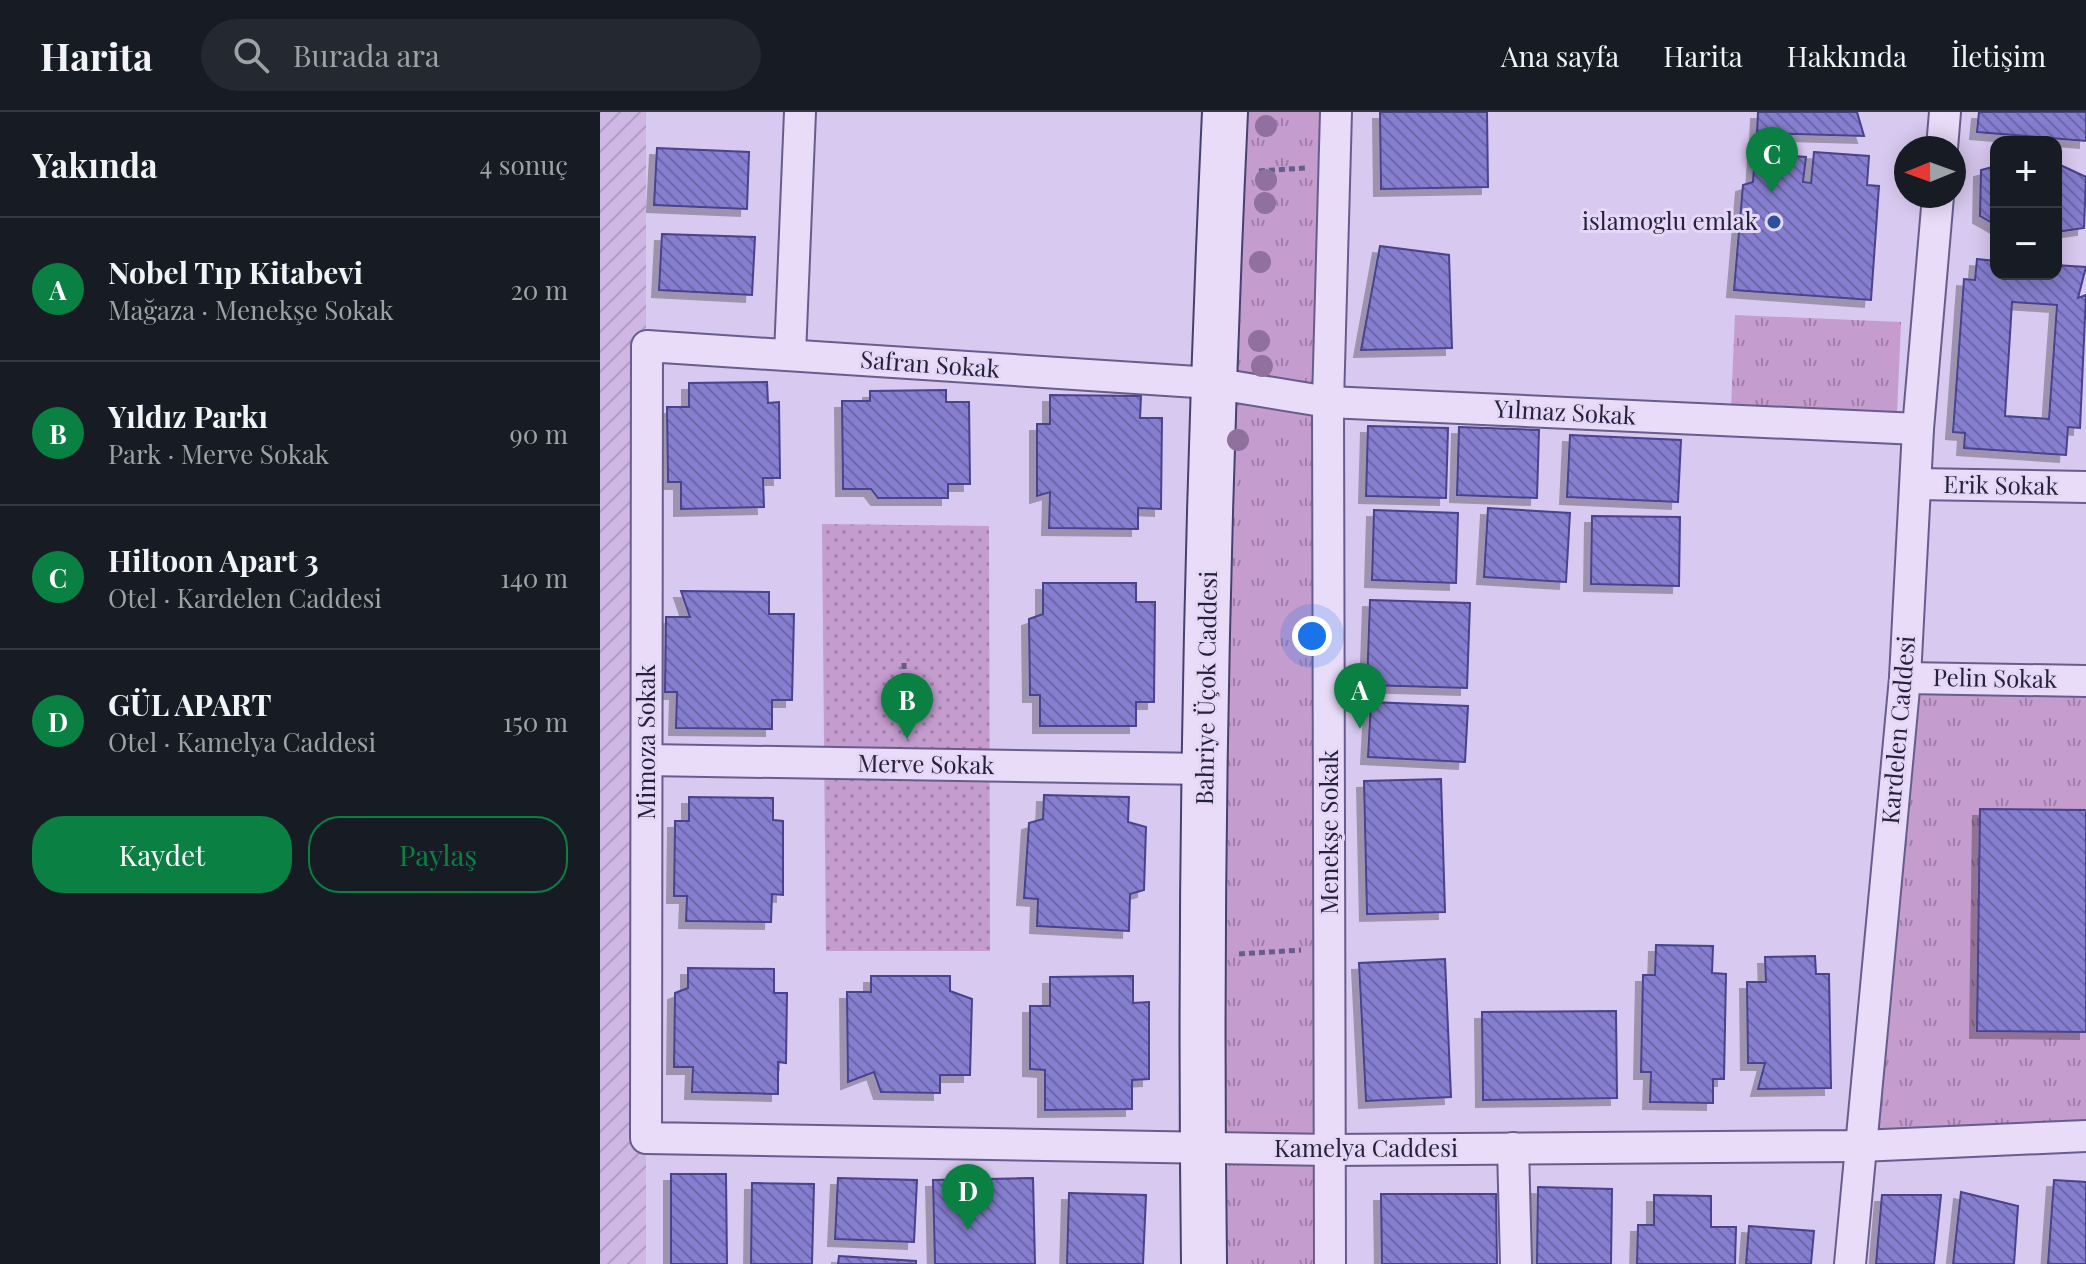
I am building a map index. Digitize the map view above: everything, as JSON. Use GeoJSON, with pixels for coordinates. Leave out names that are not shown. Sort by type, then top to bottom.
{"type":"FeatureCollection","features":[{"type":"Feature","properties":{"kind":"main road","name":"Bahriye Üçok Caddesi"},"geometry":{"type":"LineString","coordinates":[[1204,1264],[1202,958],[1212,383],[1225,112]]}},
{"type":"Feature","properties":{"kind":"street"},"geometry":{"type":"LineString","coordinates":[[790,355],[800,112]]}},
{"type":"Feature","properties":{"kind":"street","name":"Menekşe Sokak"},"geometry":{"type":"LineString","coordinates":[[1330,1264],[1328,402],[1336,112]]}},
{"type":"Feature","properties":{"kind":"street"},"geometry":{"type":"LineString","coordinates":[[1943,136],[1945,112]]}},
{"type":"Feature","properties":{"kind":"street","name":"Kardelen Caddesi"},"geometry":{"type":"LineString","coordinates":[[1850,1264],[1905,678],[1918,429],[1937,208]]}},
{"type":"Feature","properties":{"kind":"street","name":"Safran Sokak"},"geometry":{"type":"LineString","coordinates":[[647,346],[1212,383]]}},
{"type":"Feature","properties":{"kind":"street","name":"Mimoza Sokak"},"geometry":{"type":"LineString","coordinates":[[646,1138],[647,346]]}},
{"type":"Feature","properties":{"kind":"street","name":"Yılmaz Sokak"},"geometry":{"type":"LineString","coordinates":[[1212,383],[1328,402],[1918,429]]}},
{"type":"Feature","properties":{"kind":"street","name":"Erik Sokak"},"geometry":{"type":"LineString","coordinates":[[1916,484],[2086,487]]}},
{"type":"Feature","properties":{"kind":"street","name":"Pelin Sokak"},"geometry":{"type":"LineString","coordinates":[[1905,678],[2086,681]]}},
{"type":"Feature","properties":{"kind":"street","name":"Merve Sokak"},"geometry":{"type":"LineString","coordinates":[[647,760],[1206,769]]}},
{"type":"Feature","properties":{"kind":"street","name":"Kamelya Caddesi"},"geometry":{"type":"LineString","coordinates":[[646,1138],[1331,1150],[1860,1146],[2086,1136]]}},
{"type":"Feature","properties":{"kind":"street"},"geometry":{"type":"LineString","coordinates":[[1513,1148],[1516,1264]]}},
{"type":"Feature","properties":{"kind":"path"},"geometry":{"type":"LineString","coordinates":[[1222,173],[1334,166]]}},
{"type":"Feature","properties":{"kind":"path"},"geometry":{"type":"LineString","coordinates":[[904,663],[906,764]]}},
{"type":"Feature","properties":{"kind":"path"},"geometry":{"type":"LineString","coordinates":[[1202,958],[1330,949]]}},
{"type":"Feature","properties":{"kind":"shaded area"},"geometry":{"type":"Polygon","coordinates":[[[600,112],[646,112],[646,1264],[600,1264],[600,112]]]}},
{"type":"Feature","properties":{"kind":"green space"},"geometry":{"type":"Polygon","coordinates":[[[1225,112],[1336,112],[1330,1264],[1204,1264],[1225,112]]]}},
{"type":"Feature","properties":{"kind":"green space"},"geometry":{"type":"Polygon","coordinates":[[[1735,315],[1901,322],[1897,414],[1731,408],[1735,315]]]}},
{"type":"Feature","properties":{"kind":"green space"},"geometry":{"type":"Polygon","coordinates":[[[822,524],[989,526],[990,951],[826,951],[822,524]]]}},
{"type":"Feature","properties":{"kind":"green space"},"geometry":{"type":"Polygon","coordinates":[[[1905,678],[2086,681],[2086,1142],[1860,1146],[1905,678]]]}},
{"type":"Feature","properties":{"kind":"building"},"geometry":{"type":"Polygon","coordinates":[[[1380,112],[1487,112],[1488,187],[1381,189],[1380,112]]]}},
{"type":"Feature","properties":{"kind":"building"},"geometry":{"type":"Polygon","coordinates":[[[1758,112],[1857,112],[1864,136],[1757,133],[1758,112]]]}},
{"type":"Feature","properties":{"kind":"building"},"geometry":{"type":"Polygon","coordinates":[[[1979,112],[2086,112],[2086,141],[2062,139],[2062,136],[1977,132],[1979,112]]]}},
{"type":"Feature","properties":{"kind":"building"},"geometry":{"type":"Polygon","coordinates":[[[657,148],[749,152],[747,209],[654,205],[657,148]]]}},
{"type":"Feature","properties":{"kind":"building"},"geometry":{"type":"Polygon","coordinates":[[[1814,152],[1869,156],[1867,185],[1879,186],[1871,300],[1734,290],[1743,185],[1753,182],[1755,153],[1806,157],[1803,182],[1811,183],[1814,152]]]}},
{"type":"Feature","properties":{"kind":"building"},"geometry":{"type":"Polygon","coordinates":[[[2062,166],[2086,177],[2084,228],[2062,231],[2062,166]]]}},
{"type":"Feature","properties":{"kind":"building"},"geometry":{"type":"Polygon","coordinates":[[[1990,168],[1990,222],[1980,216],[1981,170],[1990,168]]]}},
{"type":"Feature","properties":{"kind":"building"},"geometry":{"type":"Polygon","coordinates":[[[662,234],[755,237],[752,295],[659,290],[662,234]]]}},
{"type":"Feature","properties":{"kind":"building"},"geometry":{"type":"Polygon","coordinates":[[[1380,246],[1449,255],[1452,348],[1361,350],[1380,246]]]}},
{"type":"Feature","properties":{"kind":"building"},"geometry":{"type":"Polygon","coordinates":[[[1977,259],[1990,260],[1990,280],[2062,280],[2062,265],[2086,267],[2078,298],[2086,295],[2080,428],[2068,427],[2066,455],[1964,448],[1965,433],[1953,432],[1964,279],[1975,280],[1977,259]],[[2012,302],[2005,416],[2049,419],[2057,305],[2012,302]]]}},
{"type":"Feature","properties":{"kind":"building"},"geometry":{"type":"Polygon","coordinates":[[[767,382],[768,403],[779,402],[780,478],[763,478],[764,507],[681,509],[681,482],[668,482],[667,407],[689,407],[689,383],[767,382]]]}},
{"type":"Feature","properties":{"kind":"building"},"geometry":{"type":"Polygon","coordinates":[[[946,390],[946,402],[969,402],[970,484],[948,484],[948,498],[878,498],[871,489],[843,489],[842,401],[870,401],[870,391],[946,390]]]}},
{"type":"Feature","properties":{"kind":"building"},"geometry":{"type":"Polygon","coordinates":[[[1050,395],[1141,396],[1140,418],[1162,418],[1161,509],[1138,508],[1138,529],[1049,528],[1050,492],[1037,496],[1037,424],[1050,424],[1050,395]]]}},
{"type":"Feature","properties":{"kind":"building"},"geometry":{"type":"Polygon","coordinates":[[[1368,426],[1448,428],[1446,498],[1366,496],[1368,426]]]}},
{"type":"Feature","properties":{"kind":"building"},"geometry":{"type":"Polygon","coordinates":[[[1459,427],[1539,430],[1537,498],[1457,495],[1459,427]]]}},
{"type":"Feature","properties":{"kind":"building"},"geometry":{"type":"Polygon","coordinates":[[[1570,435],[1681,440],[1678,502],[1567,497],[1570,435]]]}},
{"type":"Feature","properties":{"kind":"building"},"geometry":{"type":"Polygon","coordinates":[[[1488,508],[1570,513],[1566,582],[1484,577],[1488,508]]]}},
{"type":"Feature","properties":{"kind":"building"},"geometry":{"type":"Polygon","coordinates":[[[1374,510],[1458,513],[1456,583],[1372,580],[1374,510]]]}},
{"type":"Feature","properties":{"kind":"building"},"geometry":{"type":"Polygon","coordinates":[[[1592,516],[1680,517],[1679,586],[1591,584],[1592,516]]]}},
{"type":"Feature","properties":{"kind":"building"},"geometry":{"type":"Polygon","coordinates":[[[1043,583],[1136,583],[1136,602],[1155,602],[1154,702],[1136,702],[1136,726],[1040,726],[1040,695],[1030,695],[1029,619],[1043,614],[1043,583]]]}},
{"type":"Feature","properties":{"kind":"building"},"geometry":{"type":"Polygon","coordinates":[[[681,591],[769,592],[769,614],[794,614],[792,700],[772,700],[772,729],[676,728],[677,692],[665,692],[666,617],[690,617],[681,591]]]}},
{"type":"Feature","properties":{"kind":"building"},"geometry":{"type":"Polygon","coordinates":[[[1370,600],[1470,603],[1467,688],[1367,685],[1370,600]]]}},
{"type":"Feature","properties":{"kind":"building"},"geometry":{"type":"Polygon","coordinates":[[[1371,702],[1468,706],[1465,762],[1368,757],[1371,702]]]}},
{"type":"Feature","properties":{"kind":"building"},"geometry":{"type":"Polygon","coordinates":[[[1441,779],[1445,912],[1367,914],[1364,781],[1441,779]]]}},
{"type":"Feature","properties":{"kind":"building"},"geometry":{"type":"Polygon","coordinates":[[[1044,795],[1129,797],[1128,822],[1146,827],[1144,890],[1130,894],[1129,931],[1037,926],[1038,899],[1024,898],[1029,823],[1043,819],[1044,795]]]}},
{"type":"Feature","properties":{"kind":"building"},"geometry":{"type":"Polygon","coordinates":[[[689,797],[773,798],[773,820],[783,821],[783,895],[772,894],[771,922],[686,921],[687,896],[674,896],[675,821],[689,821],[689,797]]]}},
{"type":"Feature","properties":{"kind":"building"},"geometry":{"type":"Polygon","coordinates":[[[1980,809],[2086,810],[2086,1032],[1977,1031],[1980,809]]]}},
{"type":"Feature","properties":{"kind":"building"},"geometry":{"type":"Polygon","coordinates":[[[1656,945],[1713,946],[1712,973],[1726,974],[1724,1079],[1713,1079],[1713,1103],[1650,1102],[1651,1072],[1641,1072],[1643,975],[1655,975],[1656,945]]]}},
{"type":"Feature","properties":{"kind":"building"},"geometry":{"type":"Polygon","coordinates":[[[1815,956],[1816,974],[1829,974],[1831,1088],[1758,1089],[1765,1063],[1748,1063],[1747,982],[1766,982],[1765,957],[1815,956]]]}},
{"type":"Feature","properties":{"kind":"building"},"geometry":{"type":"Polygon","coordinates":[[[1445,959],[1451,1097],[1366,1101],[1359,963],[1445,959]]]}},
{"type":"Feature","properties":{"kind":"building"},"geometry":{"type":"Polygon","coordinates":[[[688,968],[774,969],[774,993],[787,993],[786,1063],[778,1062],[778,1094],[692,1092],[693,1067],[674,1067],[675,993],[688,988],[688,968]]]}},
{"type":"Feature","properties":{"kind":"building"},"geometry":{"type":"Polygon","coordinates":[[[871,976],[950,976],[950,991],[972,999],[970,1075],[940,1075],[940,1093],[881,1092],[874,1072],[848,1082],[847,992],[871,992],[871,976]]]}},
{"type":"Feature","properties":{"kind":"building"},"geometry":{"type":"Polygon","coordinates":[[[1133,976],[1133,1003],[1149,1002],[1149,1079],[1132,1080],[1132,1109],[1045,1110],[1045,1070],[1030,1069],[1030,1006],[1050,1006],[1050,977],[1133,976]]]}},
{"type":"Feature","properties":{"kind":"building"},"geometry":{"type":"Polygon","coordinates":[[[1616,1011],[1617,1098],[1483,1100],[1482,1012],[1616,1011]]]}},
{"type":"Feature","properties":{"kind":"building"},"geometry":{"type":"Polygon","coordinates":[[[671,1174],[726,1174],[727,1264],[671,1264],[671,1174]]]}},
{"type":"Feature","properties":{"kind":"building"},"geometry":{"type":"Polygon","coordinates":[[[838,1178],[917,1180],[914,1242],[835,1239],[838,1178]]]}},
{"type":"Feature","properties":{"kind":"building"},"geometry":{"type":"Polygon","coordinates":[[[1033,1178],[1035,1264],[935,1264],[933,1180],[1033,1178]]]}},
{"type":"Feature","properties":{"kind":"building"},"geometry":{"type":"Polygon","coordinates":[[[2054,1180],[2086,1182],[2086,1264],[2048,1264],[2054,1180]]]}},
{"type":"Feature","properties":{"kind":"building"},"geometry":{"type":"Polygon","coordinates":[[[752,1183],[814,1184],[812,1264],[751,1264],[752,1183]]]}},
{"type":"Feature","properties":{"kind":"building"},"geometry":{"type":"Polygon","coordinates":[[[1538,1187],[1612,1189],[1611,1264],[1537,1264],[1538,1187]]]}},
{"type":"Feature","properties":{"kind":"building"},"geometry":{"type":"Polygon","coordinates":[[[1961,1192],[2018,1206],[2014,1264],[1953,1264],[1961,1192]]]}},
{"type":"Feature","properties":{"kind":"building"},"geometry":{"type":"Polygon","coordinates":[[[1069,1193],[1146,1195],[1143,1264],[1067,1264],[1069,1193]]]}},
{"type":"Feature","properties":{"kind":"building"},"geometry":{"type":"Polygon","coordinates":[[[1381,1194],[1496,1194],[1497,1264],[1382,1264],[1381,1194]]]}},
{"type":"Feature","properties":{"kind":"building"},"geometry":{"type":"Polygon","coordinates":[[[1654,1195],[1711,1196],[1711,1227],[1736,1227],[1735,1264],[1637,1264],[1638,1225],[1654,1225],[1654,1195]]]}},
{"type":"Feature","properties":{"kind":"building"},"geometry":{"type":"Polygon","coordinates":[[[1882,1195],[1941,1195],[1934,1264],[1876,1264],[1882,1195]]]}},
{"type":"Feature","properties":{"kind":"building"},"geometry":{"type":"Polygon","coordinates":[[[1749,1226],[1814,1231],[1811,1264],[1746,1264],[1749,1226]]]}},
{"type":"Feature","properties":{"kind":"building"},"geometry":{"type":"Polygon","coordinates":[[[839,1256],[916,1261],[916,1264],[838,1264],[839,1256]]]}},
{"type":"Feature","properties":{"kind":"place","name":"Hiltoon Apart 3"},"geometry":{"type":"Point","coordinates":[1772,193]}},
{"type":"Feature","properties":{"kind":"place","name":"islamoglu emlak"},"geometry":{"type":"Point","coordinates":[1774,222]}},
{"type":"Feature","properties":{"kind":"place","name":"Nobel Tıp Kitabevi"},"geometry":{"type":"Point","coordinates":[1360,729]}},
{"type":"Feature","properties":{"kind":"place","name":"Yıldız Parkı"},"geometry":{"type":"Point","coordinates":[907,739]}},
{"type":"Feature","properties":{"kind":"place","name":"GÜL APART"},"geometry":{"type":"Point","coordinates":[968,1230]}}]}
